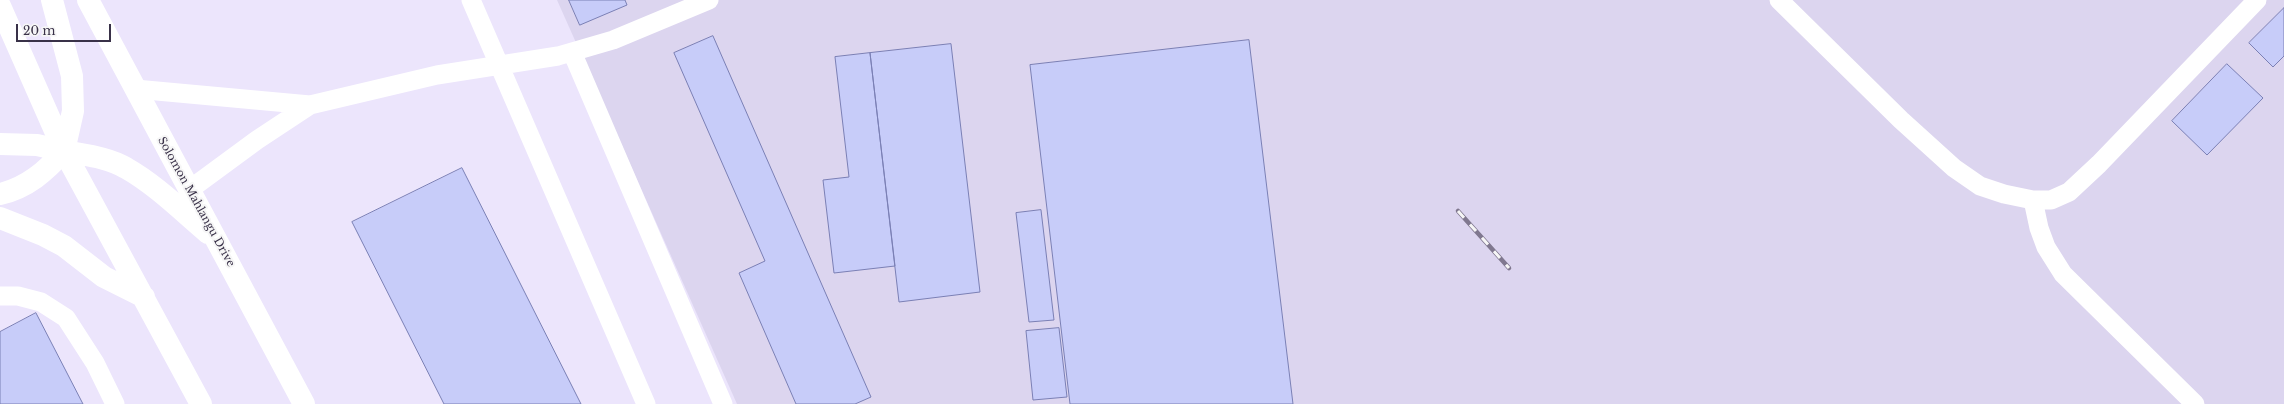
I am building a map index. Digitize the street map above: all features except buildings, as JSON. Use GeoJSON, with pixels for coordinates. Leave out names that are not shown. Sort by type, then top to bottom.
{"type":"FeatureCollection","features":[{"type":"Feature","properties":{"kind":"main road"},"geometry":{"type":"LineString","coordinates":[[0,194],[11,192],[34,180],[64,151],[73,111],[72,76],[52,0]]}},
{"type":"Feature","properties":{"kind":"main road","name":"Solomon Mahlangu Drive"},"geometry":{"type":"LineString","coordinates":[[88,0],[304,404]]}},
{"type":"Feature","properties":{"kind":"main road"},"geometry":{"type":"LineString","coordinates":[[0,6],[64,151],[201,404]]}},
{"type":"Feature","properties":{"kind":"main road"},"geometry":{"type":"LineString","coordinates":[[0,144],[37,145],[94,157],[125,167],[158,191],[218,242]]}},
{"type":"Feature","properties":{"kind":"main road"},"geometry":{"type":"LineString","coordinates":[[0,218],[64,246],[104,277],[144,297]]}},
{"type":"Feature","properties":{"kind":"lane"},"geometry":{"type":"LineString","coordinates":[[471,0],[498,66],[646,404]]}},
{"type":"Feature","properties":{"kind":"lane"},"geometry":{"type":"LineString","coordinates":[[135,90],[310,105],[437,75],[558,56],[613,40],[709,0]]}},
{"type":"Feature","properties":{"kind":"lane"},"geometry":{"type":"LineString","coordinates":[[1779,0],[1901,120],[1954,168],[1980,186],[2004,194],[2033,200],[2051,200],[2069,192],[2100,164],[2257,0]]}},
{"type":"Feature","properties":{"kind":"lane"},"geometry":{"type":"LineString","coordinates":[[572,52],[723,404]]}},
{"type":"Feature","properties":{"kind":"lane"},"geometry":{"type":"LineString","coordinates":[[189,190],[257,140],[310,105]]}},
{"type":"Feature","properties":{"kind":"lane"},"geometry":{"type":"LineString","coordinates":[[2033,200],[2039,228],[2046,247],[2063,274],[2195,404]]}},
{"type":"Feature","properties":{"kind":"lane"},"geometry":{"type":"LineString","coordinates":[[0,296],[18,296],[41,302],[66,318],[95,363],[115,404]]}},
{"type":"Feature","properties":{"kind":"shaded area"},"geometry":{"type":"Polygon","coordinates":[[[557,0],[2284,0],[2284,404],[737,404],[557,0]]]}},
{"type":"Feature","properties":{"kind":"railway"},"geometry":{"type":"LineString","coordinates":[[1458,211],[1509,268]]}}]}
